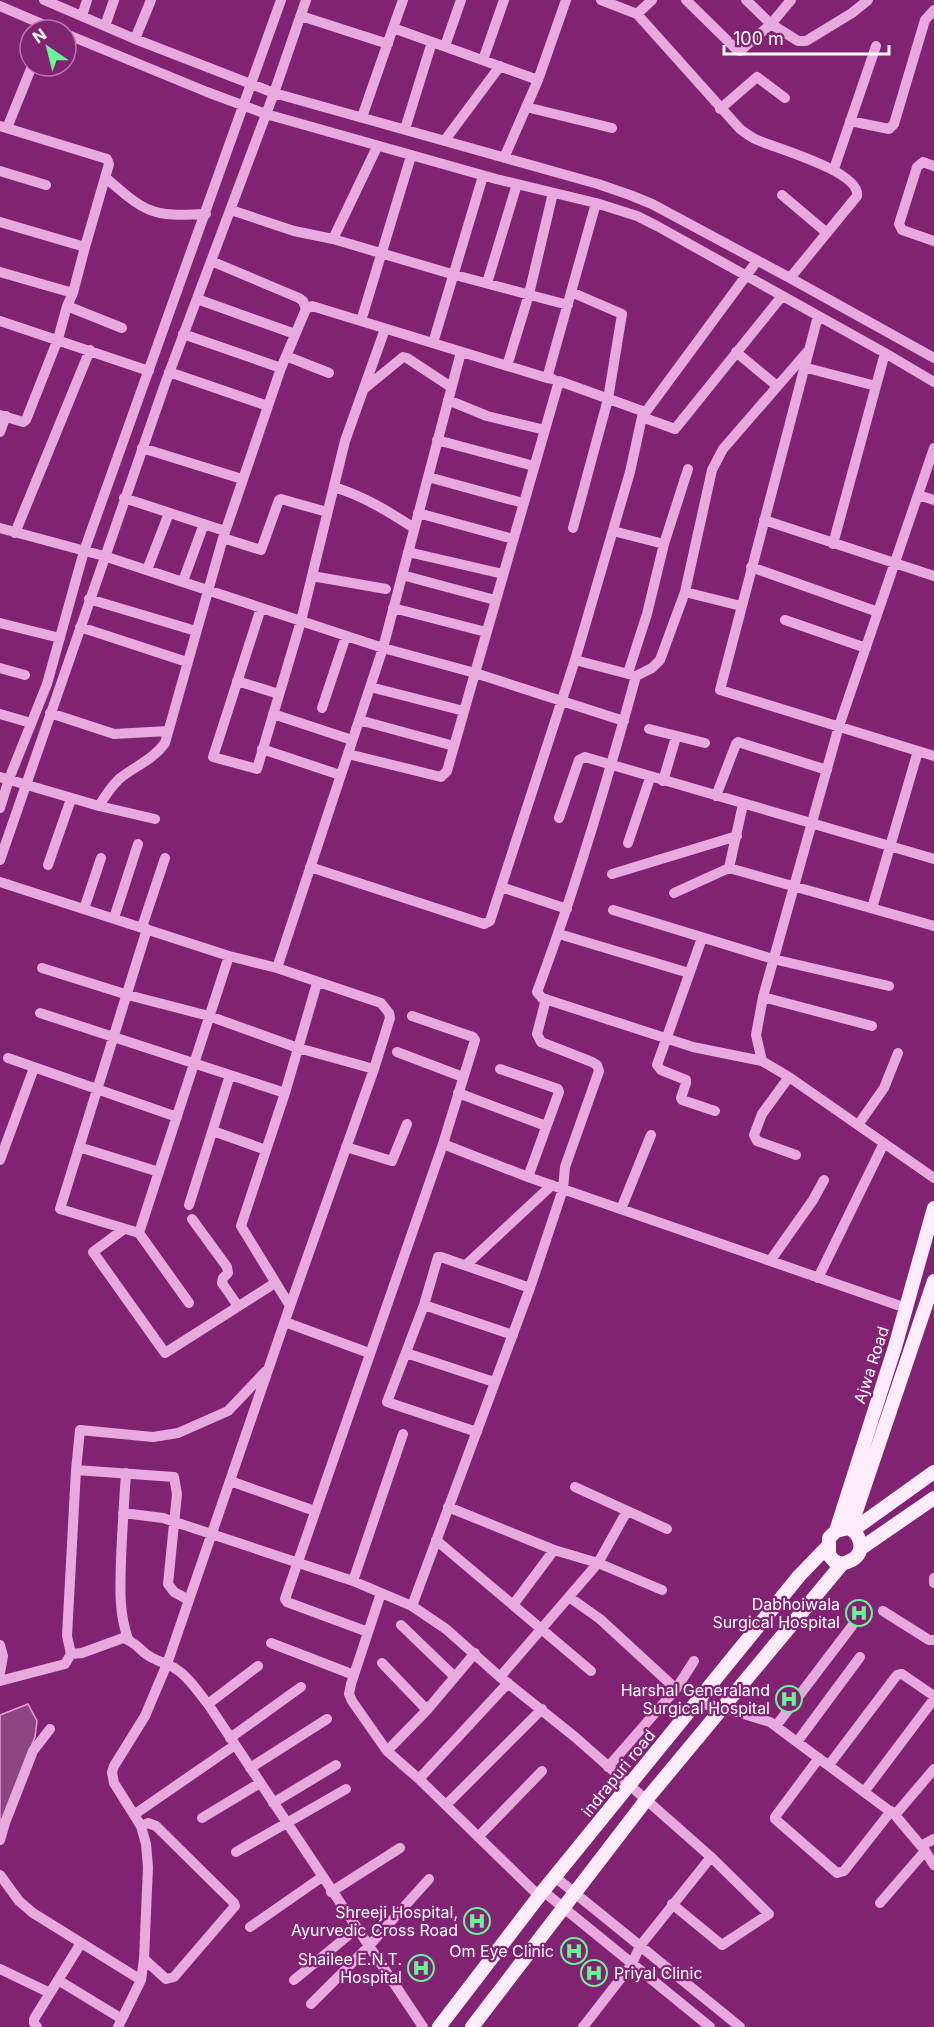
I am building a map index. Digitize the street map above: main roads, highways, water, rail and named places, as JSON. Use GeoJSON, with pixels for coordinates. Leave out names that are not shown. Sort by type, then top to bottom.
{"type":"FeatureCollection","features":[{"type":"Feature","properties":{"kind":"main road","name":"Ajwa Road"},"geometry":{"type":"LineString","coordinates":[[836,1531],[906,1308],[934,1208]]}},
{"type":"Feature","properties":{"kind":"main road","name":"Ajwa Road"},"geometry":{"type":"LineString","coordinates":[[852,1529],[934,1281]]}},
{"type":"Feature","properties":{"kind":"main road"},"geometry":{"type":"LineString","coordinates":[[842,1564],[834,1561],[829,1555],[829,1538],[836,1531],[852,1529],[934,1472]]}},
{"type":"Feature","properties":{"kind":"main road"},"geometry":{"type":"LineString","coordinates":[[860,1549],[934,1498]]}},
{"type":"Feature","properties":{"kind":"main road"},"geometry":{"type":"LineString","coordinates":[[472,2027],[574,1892],[721,1707],[842,1564],[852,1560],[858,1554],[860,1542],[852,1529]]}},
{"type":"Feature","properties":{"kind":"main road","name":"indrapuri road"},"geometry":{"type":"LineString","coordinates":[[439,2027],[541,1894],[799,1576],[828,1546]]}},
{"type":"Feature","properties":{"kind":"place","name":"Dabhoiwala Surgical Hospital"},"geometry":{"type":"Point","coordinates":[859,1613]}},
{"type":"Feature","properties":{"kind":"place","name":"Harshal Generaland Surgical Hospital"},"geometry":{"type":"Point","coordinates":[789,1699]}},
{"type":"Feature","properties":{"kind":"place","name":"Shreeji Hospital, Ayurvedic Cross Road"},"geometry":{"type":"Point","coordinates":[477,1921]}},
{"type":"Feature","properties":{"kind":"place","name":"Om Eye Clinic"},"geometry":{"type":"Point","coordinates":[574,1951]}},
{"type":"Feature","properties":{"kind":"place","name":"Shailee E.N.T. Hospital"},"geometry":{"type":"Point","coordinates":[421,1968]}},
{"type":"Feature","properties":{"kind":"place","name":"Priyal Clinic"},"geometry":{"type":"Point","coordinates":[594,1973]}}]}
